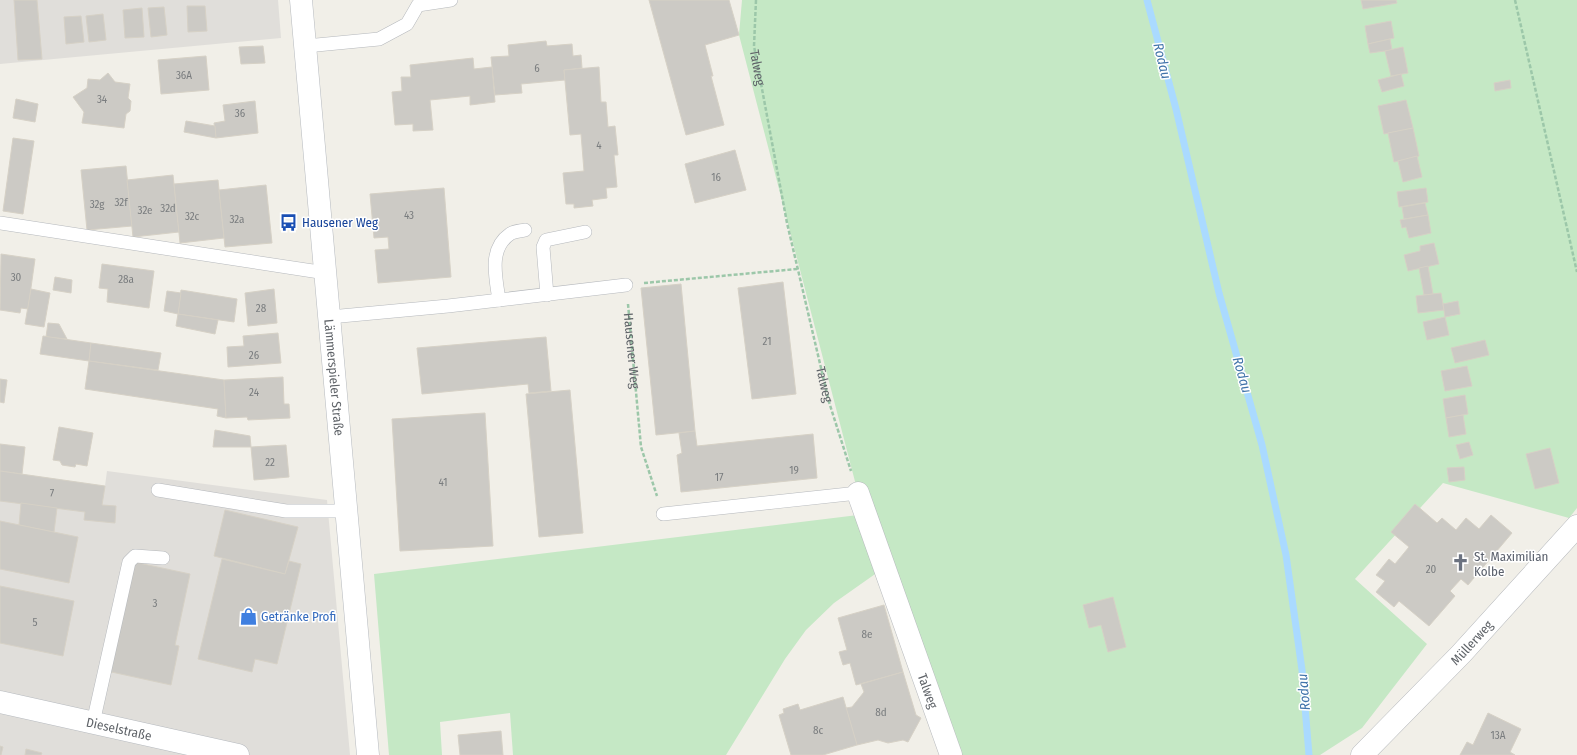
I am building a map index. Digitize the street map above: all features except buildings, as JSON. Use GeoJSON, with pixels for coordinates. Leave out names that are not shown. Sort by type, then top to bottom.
{"type":"FeatureCollection","features":[{"type":"Feature","properties":{"kind":"street","name":"Lämmerspieler Straße"},"geometry":{"type":"LineString","coordinates":[[301,0],[368,755]]}},
{"type":"Feature","properties":{"kind":"street","name":"Talweg"},"geometry":{"type":"LineString","coordinates":[[858,493],[951,755]]}},
{"type":"Feature","properties":{"kind":"street","name":"Müllerweg"},"geometry":{"type":"LineString","coordinates":[[1362,755],[1461,654],[1577,526]]}},
{"type":"Feature","properties":{"kind":"street","name":"Dieselstraße"},"geometry":{"type":"LineString","coordinates":[[0,702],[238,755]]}},
{"type":"Feature","properties":{"kind":"lane"},"geometry":{"type":"LineString","coordinates":[[306,46],[379,39],[407,24],[418,5],[451,0]]}},
{"type":"Feature","properties":{"kind":"lane"},"geometry":{"type":"LineString","coordinates":[[0,223],[326,273]]}},
{"type":"Feature","properties":{"kind":"lane"},"geometry":{"type":"LineString","coordinates":[[499,300],[495,262],[498,246],[511,233],[525,230]]}},
{"type":"Feature","properties":{"kind":"lane"},"geometry":{"type":"LineString","coordinates":[[547,295],[543,247],[546,240],[585,232]]}},
{"type":"Feature","properties":{"kind":"lane"},"geometry":{"type":"LineString","coordinates":[[330,318],[626,285]]}},
{"type":"Feature","properties":{"kind":"lane"},"geometry":{"type":"LineString","coordinates":[[158,490],[286,511],[347,511]]}},
{"type":"Feature","properties":{"kind":"lane"},"geometry":{"type":"LineString","coordinates":[[663,514],[858,493]]}},
{"type":"Feature","properties":{"kind":"lane"},"geometry":{"type":"LineString","coordinates":[[93,723],[129,562],[135,556],[163,558]]}},
{"type":"Feature","properties":{"kind":"path","name":"Talweg"},"geometry":{"type":"LineString","coordinates":[[756,0],[754,46],[797,269],[829,402],[858,493]]}},
{"type":"Feature","properties":{"kind":"path"},"geometry":{"type":"LineString","coordinates":[[1515,0],[1577,272]]}},
{"type":"Feature","properties":{"kind":"path"},"geometry":{"type":"LineString","coordinates":[[626,285],[797,269]]}},
{"type":"Feature","properties":{"kind":"path","name":"Hausener Weg"},"geometry":{"type":"LineString","coordinates":[[626,285],[641,447],[663,514]]}},
{"type":"Feature","properties":{"kind":"shaded area"},"geometry":{"type":"Polygon","coordinates":[[[0,0],[278,0],[281,38],[0,64],[0,0]]]}},
{"type":"Feature","properties":{"kind":"shaded area"},"geometry":{"type":"Polygon","coordinates":[[[0,471],[105,486],[107,471],[327,500],[350,755],[0,755],[0,471]]]}},
{"type":"Feature","properties":{"kind":"green space"},"geometry":{"type":"Polygon","coordinates":[[[742,0],[1577,0],[1577,508],[1569,518],[1443,483],[1355,579],[1427,644],[1362,728],[1320,755],[942,755],[878,572],[834,603],[806,630],[785,659],[726,755],[513,755],[510,713],[440,722],[442,755],[389,755],[374,574],[858,515],[858,493],[739,35],[742,0]]]}},
{"type":"Feature","properties":{"kind":"waterway","name":"Rodau"},"geometry":{"type":"LineString","coordinates":[[1147,0],[1176,109],[1219,293],[1262,445],[1286,555],[1302,670],[1309,755]]}},
{"type":"Feature","properties":{"kind":"place","name":"Hausener Weg"},"geometry":{"type":"Point","coordinates":[289,222]}},
{"type":"Feature","properties":{"kind":"place","name":"St. Maximilian Kolbe"},"geometry":{"type":"Point","coordinates":[1461,563]}},
{"type":"Feature","properties":{"kind":"place","name":"Getränke Profi"},"geometry":{"type":"Point","coordinates":[248,616]}}]}
